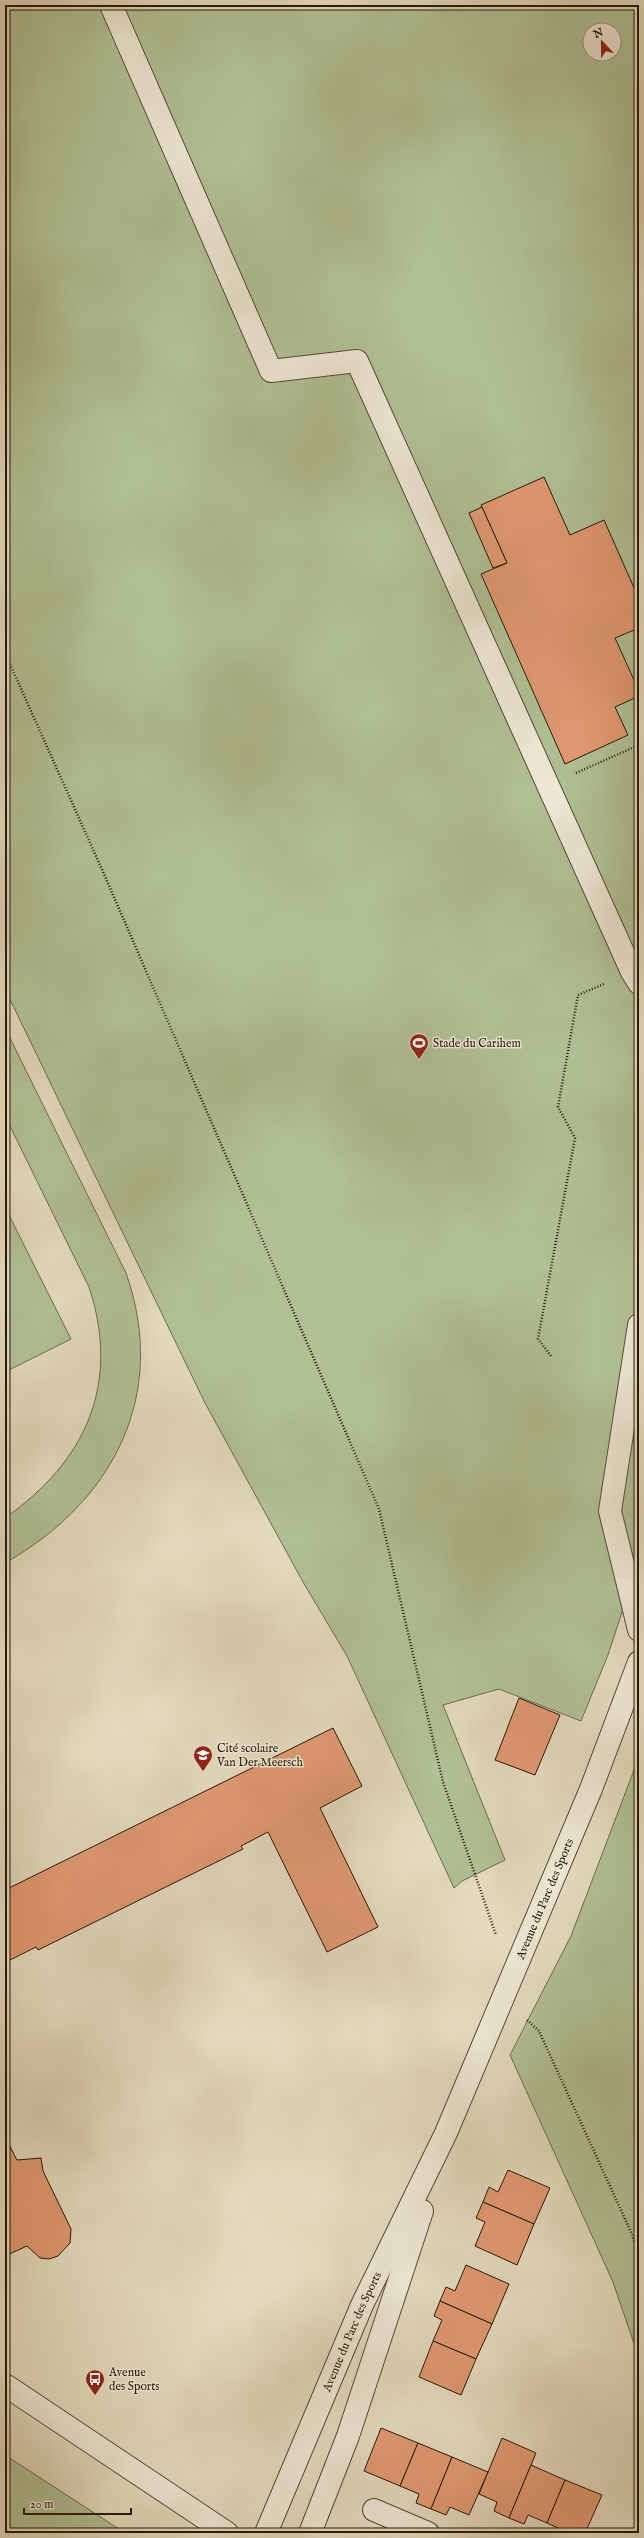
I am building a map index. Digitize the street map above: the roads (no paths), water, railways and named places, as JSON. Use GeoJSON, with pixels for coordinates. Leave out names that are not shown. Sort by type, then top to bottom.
{"type":"FeatureCollection","features":[{"type":"Feature","properties":{"kind":"street"},"geometry":{"type":"LineString","coordinates":[[111,5],[271,371],[357,362],[635,978]]}},
{"type":"Feature","properties":{"kind":"street"},"geometry":{"type":"LineString","coordinates":[[639,1325],[610,1511],[639,1630]]}},
{"type":"Feature","properties":{"kind":"street","name":"Avenue du Parc des Sports"},"geometry":{"type":"LineString","coordinates":[[266,2533],[362,2305],[446,2134],[591,1789],[639,1662]]}},
{"type":"Feature","properties":{"kind":"street","name":"Avenue du Parc des Sports"},"geometry":{"type":"LineString","coordinates":[[310,2533],[348,2436],[446,2134]]}},
{"type":"Feature","properties":{"kind":"street"},"geometry":{"type":"LineString","coordinates":[[5,2385],[227,2533]]}},
{"type":"Feature","properties":{"kind":"street"},"geometry":{"type":"LineString","coordinates":[[374,2510],[428,2533]]}},
{"type":"Feature","properties":{"kind":"place","name":"Stade du Carihem"},"geometry":{"type":"Point","coordinates":[419,1060]}},
{"type":"Feature","properties":{"kind":"place","name":"Cité scolaire Van Der Meersch"},"geometry":{"type":"Point","coordinates":[203,1772]}},
{"type":"Feature","properties":{"kind":"place","name":"Avenue des Sports"},"geometry":{"type":"Point","coordinates":[95,2396]}}]}
